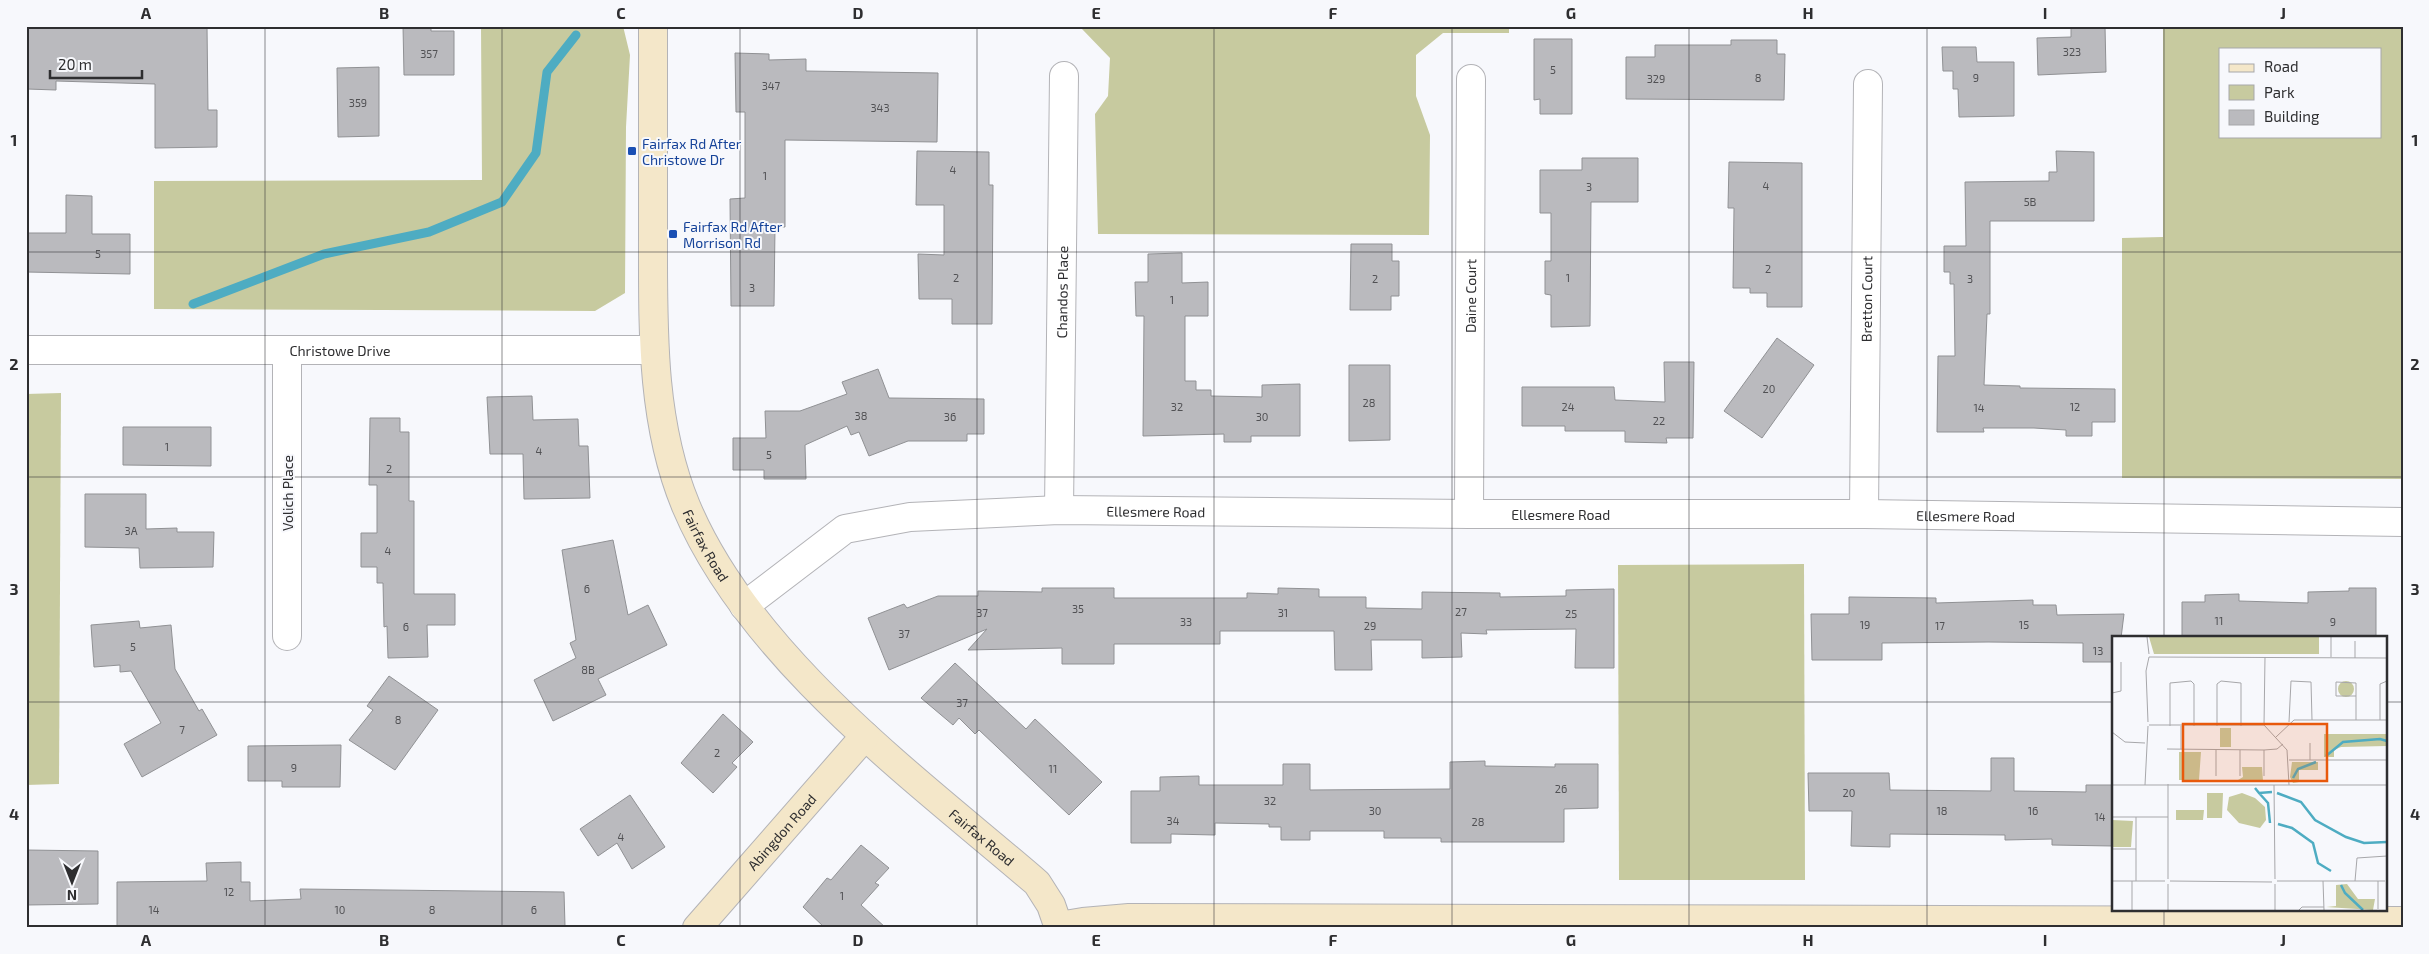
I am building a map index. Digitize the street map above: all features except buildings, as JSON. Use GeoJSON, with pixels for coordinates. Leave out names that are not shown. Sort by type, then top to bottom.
{"type":"FeatureCollection","features":[{"type":"Feature","properties":{"kind":"street","name":"Fairfax Road"},"geometry":{"type":"LineString","coordinates":[[653,26],[653,350],[660,404],[670,452],[686,505],[708,551],[744,606],[812,684],[865,736],[1037,883],[1051,905],[1059,927]]}},
{"type":"Feature","properties":{"kind":"street","name":"Chandos Place"},"geometry":{"type":"LineString","coordinates":[[1059,510],[1064,76]]}},
{"type":"Feature","properties":{"kind":"street","name":"Daine Court"},"geometry":{"type":"LineString","coordinates":[[1469,514],[1470,79]]}},
{"type":"Feature","properties":{"kind":"street","name":"Bretton Court"},"geometry":{"type":"LineString","coordinates":[[1864,514],[1868,84]]}},
{"type":"Feature","properties":{"kind":"street","name":"Christowe Drive"},"geometry":{"type":"LineString","coordinates":[[26,350],[653,350]]}},
{"type":"Feature","properties":{"kind":"street","name":"Volich Place"},"geometry":{"type":"LineString","coordinates":[[287,351],[287,636]]}},
{"type":"Feature","properties":{"kind":"street","name":"Ellesmere Road"},"geometry":{"type":"LineString","coordinates":[[744,606],[845,529],[910,517],[1059,510],[1469,514],[1864,514],[2403,522]]}},
{"type":"Feature","properties":{"kind":"street","name":"Abingdon Road"},"geometry":{"type":"LineString","coordinates":[[697,928],[865,736]]}},
{"type":"Feature","properties":{"kind":"street"},"geometry":{"type":"LineString","coordinates":[[1059,927],[1083,922],[1129,918],[1457,924],[1854,925],[2245,924],[2403,921]]}},
{"type":"Feature","properties":{"kind":"green space"},"geometry":{"type":"Polygon","coordinates":[[[481,26],[623,26],[630,55],[626,127],[625,293],[595,311],[154,309],[154,181],[482,180],[481,26]]]}},
{"type":"Feature","properties":{"kind":"green space"},"geometry":{"type":"Polygon","coordinates":[[[1082,26],[1509,26],[1509,33],[1443,33],[1416,55],[1416,96],[1430,135],[1429,235],[1098,234],[1095,114],[1108,96],[1110,58],[1082,29],[1082,26]]]}},
{"type":"Feature","properties":{"kind":"green space"},"geometry":{"type":"Polygon","coordinates":[[[2163,26],[2403,26],[2403,479],[2122,478],[2122,238],[2163,237],[2163,26]]]}},
{"type":"Feature","properties":{"kind":"green space"},"geometry":{"type":"Polygon","coordinates":[[[61,393],[59,784],[26,785],[26,394],[61,393]]]}},
{"type":"Feature","properties":{"kind":"green space"},"geometry":{"type":"Polygon","coordinates":[[[1804,564],[1805,880],[1619,880],[1618,565],[1804,564]]]}},
{"type":"Feature","properties":{"kind":"waterway"},"geometry":{"type":"LineString","coordinates":[[193,304],[324,254],[429,232],[502,202],[536,153],[547,72],[576,35]]}},
{"type":"Feature","properties":{"kind":"place","name":"Fairfax Rd After Christowe Dr"},"geometry":{"type":"Point","coordinates":[632,151]}},
{"type":"Feature","properties":{"kind":"place","name":"Fairfax Rd After Morrison Rd"},"geometry":{"type":"Point","coordinates":[673,234]}}]}
